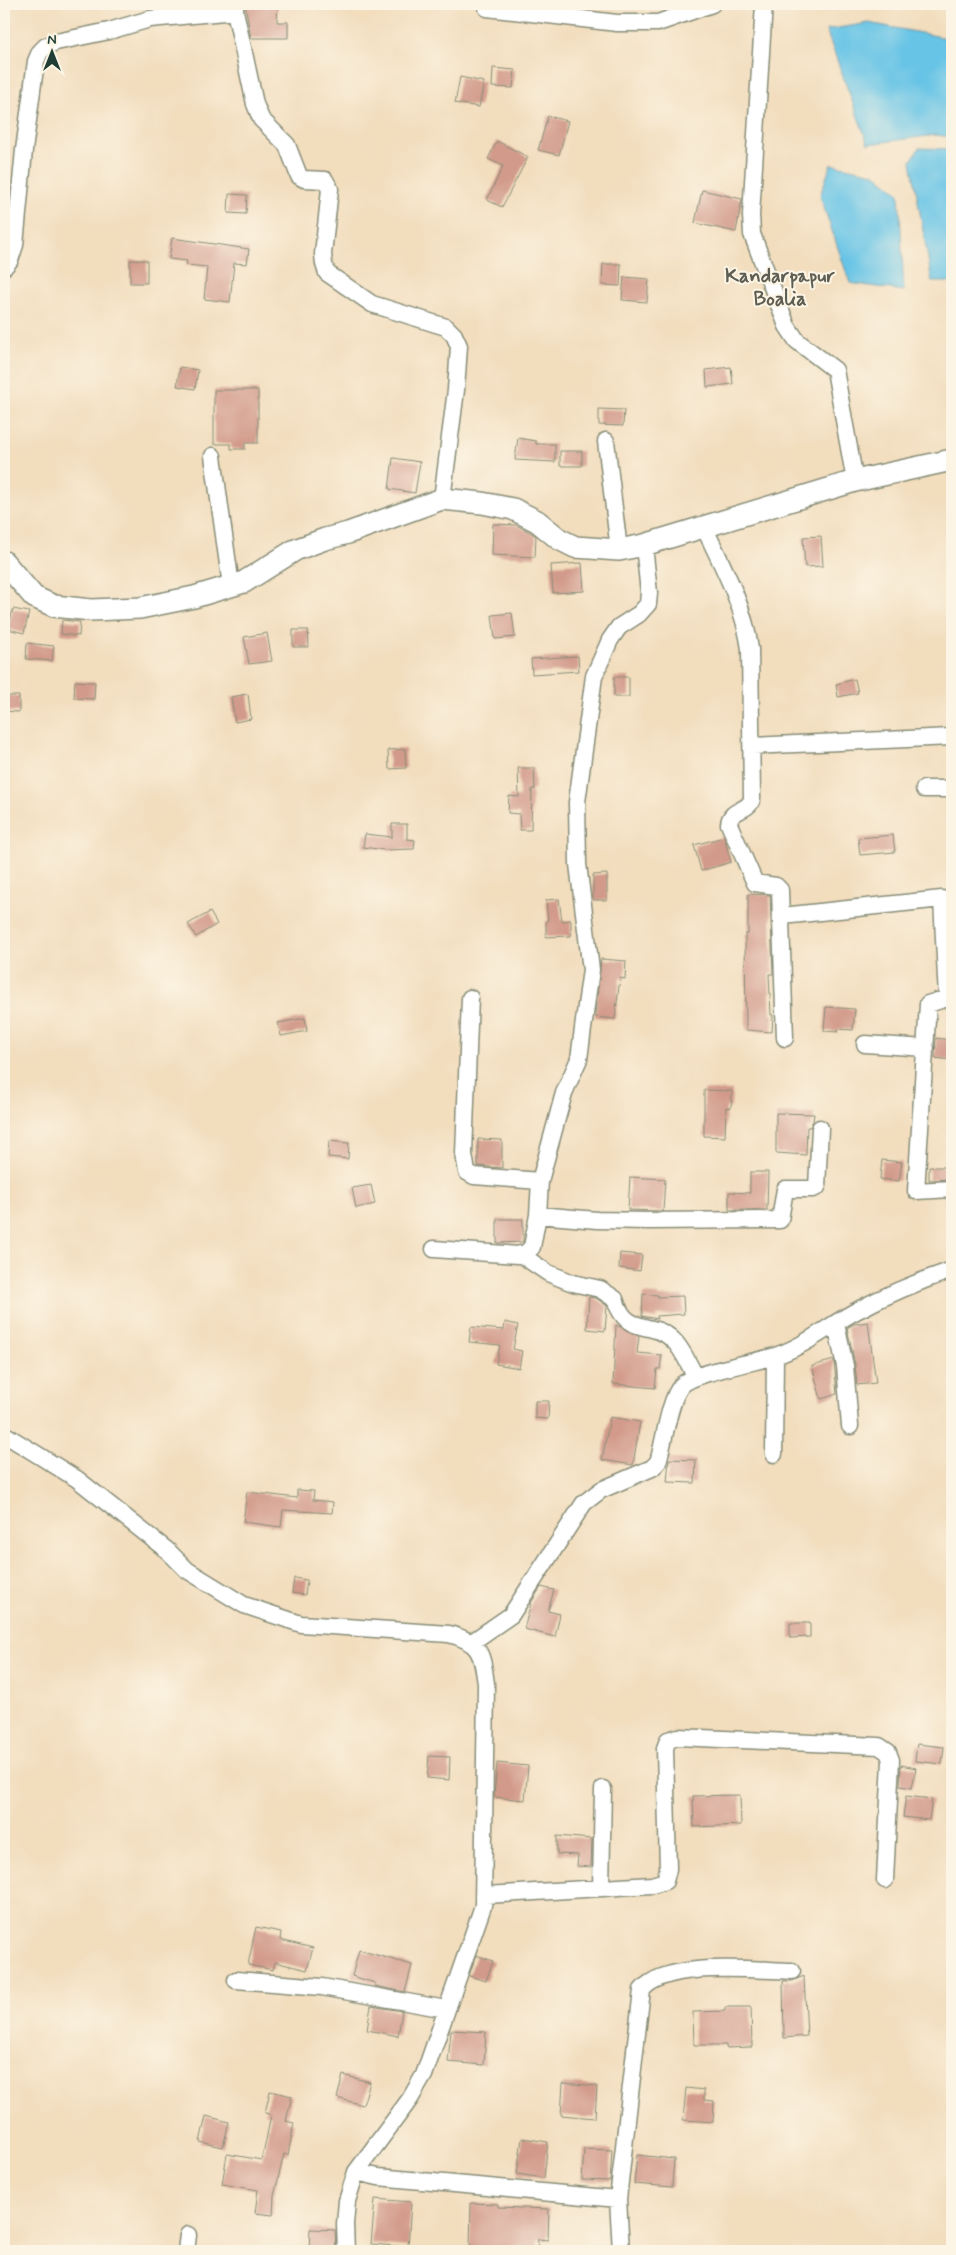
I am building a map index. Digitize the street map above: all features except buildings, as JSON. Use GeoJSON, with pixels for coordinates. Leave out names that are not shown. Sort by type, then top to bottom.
{"type":"FeatureCollection","features":[{"type":"Feature","properties":{"kind":"street"},"geometry":{"type":"LineString","coordinates":[[488,8],[616,22],[658,22],[712,4]]}},
{"type":"Feature","properties":{"kind":"street"},"geometry":{"type":"LineString","coordinates":[[764,4],[757,94],[751,216],[752,234],[787,326],[797,341],[835,370],[855,481]]}},
{"type":"Feature","properties":{"kind":"street"},"geometry":{"type":"LineString","coordinates":[[4,267],[10,260],[15,245],[24,150],[36,61],[40,52],[46,46],[56,42],[109,31],[150,19],[235,7],[255,104],[261,119],[286,145],[299,176],[304,179],[325,180],[330,189],[323,254],[327,274],[372,304],[446,328],[454,335],[459,346],[456,390],[442,499]]}},
{"type":"Feature","properties":{"kind":"street"},"geometry":{"type":"LineString","coordinates":[[606,441],[619,550]]}},
{"type":"Feature","properties":{"kind":"street"},"geometry":{"type":"LineString","coordinates":[[214,456],[230,586]]}},
{"type":"Feature","properties":{"kind":"street"},"geometry":{"type":"LineString","coordinates":[[4,562],[34,596],[54,606],[91,610],[140,608],[194,597],[244,582],[295,550],[325,538],[348,533],[442,499],[482,503],[513,509],[537,521],[559,539],[575,547],[619,550],[644,545],[855,481],[952,460]]}},
{"type":"Feature","properties":{"kind":"street"},"geometry":{"type":"LineString","coordinates":[[704,527],[739,602],[750,649],[751,802],[733,814],[729,824],[755,883],[776,886],[780,890],[785,1038]]}},
{"type":"Feature","properties":{"kind":"street"},"geometry":{"type":"LineString","coordinates":[[434,1249],[520,1254],[526,1253],[532,1247],[538,1215],[540,1181],[564,1093],[579,1059],[588,991],[590,970],[578,864],[577,802],[594,676],[610,640],[619,627],[639,614],[648,604],[649,593],[644,545]]}},
{"type":"Feature","properties":{"kind":"street"},"geometry":{"type":"LineString","coordinates":[[752,746],[952,737]]}},
{"type":"Feature","properties":{"kind":"street"},"geometry":{"type":"LineString","coordinates":[[924,789],[952,789]]}},
{"type":"Feature","properties":{"kind":"street"},"geometry":{"type":"LineString","coordinates":[[782,916],[942,900],[947,998],[928,1004],[916,1191],[952,1189]]}},
{"type":"Feature","properties":{"kind":"street"},"geometry":{"type":"LineString","coordinates":[[470,998],[464,1154],[467,1172],[474,1176],[540,1181]]}},
{"type":"Feature","properties":{"kind":"street"},"geometry":{"type":"LineString","coordinates":[[864,1044],[926,1048]]}},
{"type":"Feature","properties":{"kind":"street"},"geometry":{"type":"LineString","coordinates":[[538,1215],[596,1220],[780,1220],[785,1189],[813,1189],[817,1187],[820,1128]]}},
{"type":"Feature","properties":{"kind":"street"},"geometry":{"type":"LineString","coordinates":[[520,1254],[548,1273],[573,1283],[600,1289],[616,1299],[619,1312],[632,1324],[659,1332],[673,1340],[696,1377]]}},
{"type":"Feature","properties":{"kind":"street"},"geometry":{"type":"LineString","coordinates":[[472,1642],[495,1628],[511,1615],[584,1503],[601,1490],[652,1468],[658,1462],[674,1398],[681,1385],[696,1377],[795,1349],[857,1310],[899,1290],[952,1270]]}},
{"type":"Feature","properties":{"kind":"street"},"geometry":{"type":"LineString","coordinates":[[836,1324],[845,1366],[850,1426]]}},
{"type":"Feature","properties":{"kind":"street"},"geometry":{"type":"LineString","coordinates":[[774,1454],[775,1356]]}},
{"type":"Feature","properties":{"kind":"street"},"geometry":{"type":"LineString","coordinates":[[4,1434],[77,1479],[168,1551],[187,1570],[244,1605],[301,1624],[449,1634],[472,1642],[483,1659],[486,1684],[483,1906],[424,2075],[410,2099],[356,2172],[347,2201],[345,2224],[346,2251]]}},
{"type":"Feature","properties":{"kind":"street"},"geometry":{"type":"LineString","coordinates":[[484,1895],[652,1885],[665,1881],[668,1870],[665,1748],[668,1740],[678,1737],[880,1746],[888,1752],[891,1760],[885,1880]]}},
{"type":"Feature","properties":{"kind":"street"},"geometry":{"type":"LineString","coordinates":[[601,1888],[603,1789]]}},
{"type":"Feature","properties":{"kind":"street"},"geometry":{"type":"LineString","coordinates":[[622,2251],[618,2199],[642,1990],[648,1983],[695,1970],[792,1971]]}},
{"type":"Feature","properties":{"kind":"street"},"geometry":{"type":"LineString","coordinates":[[236,1980],[322,1987],[446,2009]]}},
{"type":"Feature","properties":{"kind":"street"},"geometry":{"type":"LineString","coordinates":[[356,2172],[378,2177],[618,2199]]}},
{"type":"Feature","properties":{"kind":"street"},"geometry":{"type":"LineString","coordinates":[[186,2251],[188,2235]]}},
{"type":"Feature","properties":{"kind":"water"},"geometry":{"type":"Polygon","coordinates":[[[869,23],[952,39],[952,137],[936,135],[868,144],[826,30],[869,23]]]}},
{"type":"Feature","properties":{"kind":"water"},"geometry":{"type":"Polygon","coordinates":[[[919,148],[952,149],[952,282],[932,282],[911,161],[919,148]]]}},
{"type":"Feature","properties":{"kind":"water"},"geometry":{"type":"Polygon","coordinates":[[[831,164],[874,173],[899,193],[904,291],[850,283],[820,196],[831,164]]]}},
{"type":"Feature","properties":{"kind":"district","name":"Kandarpapur Boalia"},"geometry":{"type":"Point","coordinates":[780,288]}}]}
